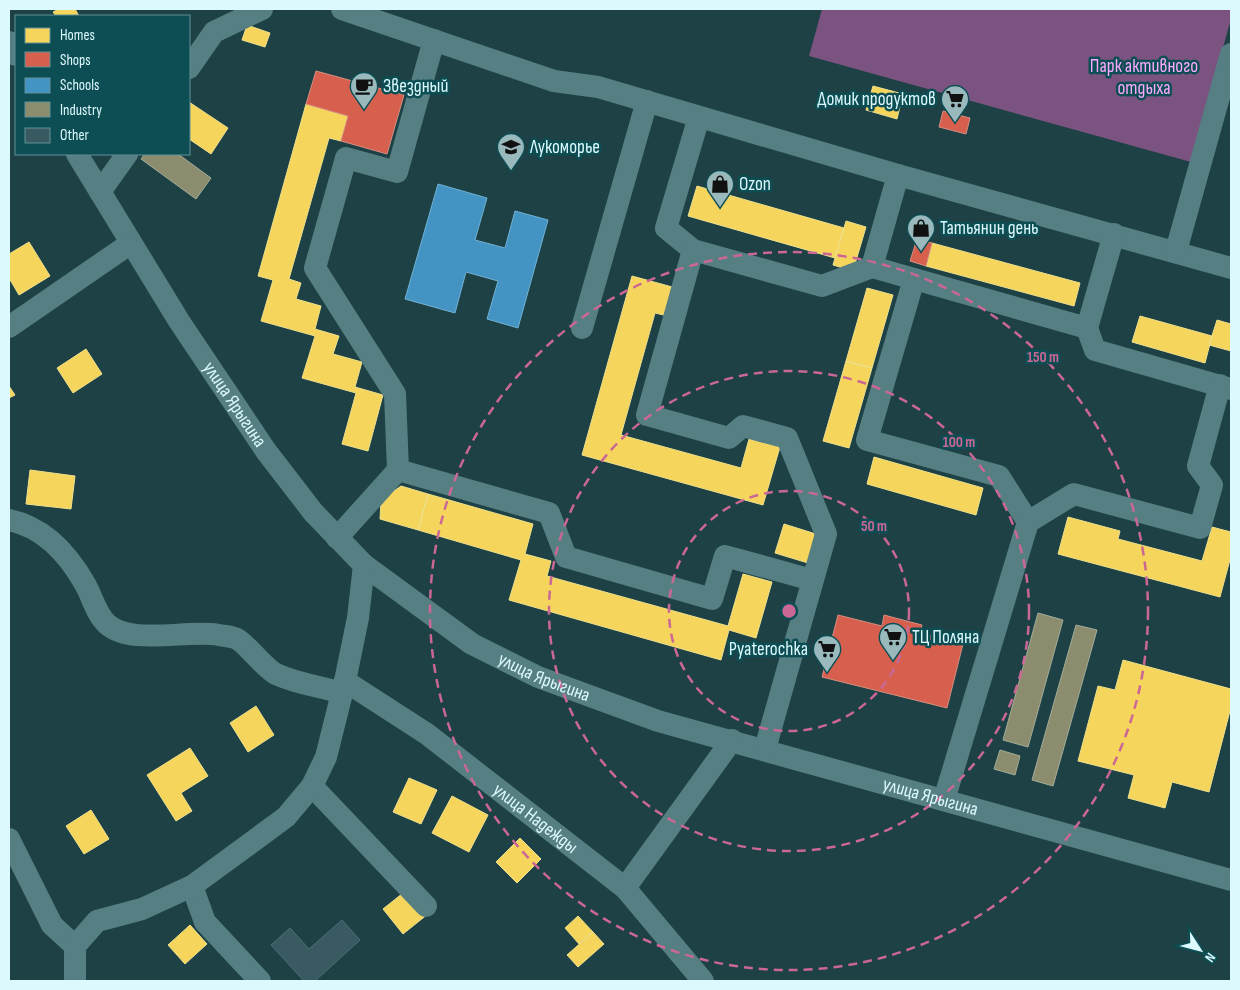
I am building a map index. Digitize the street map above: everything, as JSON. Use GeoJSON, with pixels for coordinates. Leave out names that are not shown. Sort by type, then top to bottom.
{"type":"FeatureCollection","features":[{"type":"Feature","properties":{"kind":"street"},"geometry":{"type":"LineString","coordinates":[[190,67],[214,32],[262,9]]}},
{"type":"Feature","properties":{"kind":"street"},"geometry":{"type":"LineString","coordinates":[[342,9],[554,81],[598,87],[898,175],[1176,250],[1231,268]]}},
{"type":"Feature","properties":{"kind":"street"},"geometry":{"type":"LineString","coordinates":[[337,538],[398,470],[395,394],[315,268],[346,158],[397,172],[434,40]]}},
{"type":"Feature","properties":{"kind":"street"},"geometry":{"type":"LineString","coordinates":[[9,42],[15,53]]}},
{"type":"Feature","properties":{"kind":"street"},"geometry":{"type":"LineString","coordinates":[[1176,250],[1231,54]]}},
{"type":"Feature","properties":{"kind":"street"},"geometry":{"type":"LineString","coordinates":[[582,328],[647,101]]}},
{"type":"Feature","properties":{"kind":"street"},"geometry":{"type":"LineString","coordinates":[[699,117],[666,228],[693,250],[822,286],[872,267],[1087,328]]}},
{"type":"Feature","properties":{"kind":"street","name":"улица Ярыгина"},"geometry":{"type":"LineString","coordinates":[[78,155],[179,321],[266,451],[313,512],[364,565],[472,644],[538,677],[658,721],[765,749],[1231,880]]}},
{"type":"Feature","properties":{"kind":"street"},"geometry":{"type":"LineString","coordinates":[[100,192],[126,155]]}},
{"type":"Feature","properties":{"kind":"street"},"geometry":{"type":"LineString","coordinates":[[872,267],[898,175]]}},
{"type":"Feature","properties":{"kind":"street"},"geometry":{"type":"LineString","coordinates":[[944,800],[1028,522],[1074,494],[1200,528],[1212,485],[1198,466],[1225,387],[1095,350],[1087,328],[1114,234]]}},
{"type":"Feature","properties":{"kind":"street"},"geometry":{"type":"LineString","coordinates":[[9,327],[131,243]]}},
{"type":"Feature","properties":{"kind":"street"},"geometry":{"type":"LineString","coordinates":[[693,250],[647,415],[729,438],[743,426],[787,438],[826,534],[765,749]]}},
{"type":"Feature","properties":{"kind":"street"},"geometry":{"type":"LineString","coordinates":[[914,279],[867,440],[999,476],[1028,522]]}},
{"type":"Feature","properties":{"kind":"street"},"geometry":{"type":"LineString","coordinates":[[398,470],[549,512],[566,557],[712,599],[725,556],[812,580]]}},
{"type":"Feature","properties":{"kind":"street"},"geometry":{"type":"LineString","coordinates":[[9,520],[42,532],[58,549],[84,583],[107,624],[123,632],[143,636],[181,633],[216,634],[239,639],[254,656],[275,674],[303,684],[344,687]]}},
{"type":"Feature","properties":{"kind":"street"},"geometry":{"type":"LineString","coordinates":[[75,981],[75,946],[96,921],[142,909],[192,886],[286,817],[312,786],[326,757],[344,687],[358,618],[364,565]]}},
{"type":"Feature","properties":{"kind":"street","name":"улица Надежды"},"geometry":{"type":"LineString","coordinates":[[344,687],[428,734],[625,888],[703,981]]}},
{"type":"Feature","properties":{"kind":"street"},"geometry":{"type":"LineString","coordinates":[[625,888],[732,740]]}},
{"type":"Feature","properties":{"kind":"street"},"geometry":{"type":"LineString","coordinates":[[312,786],[426,906]]}},
{"type":"Feature","properties":{"kind":"street"},"geometry":{"type":"LineString","coordinates":[[9,839],[52,925],[75,946]]}},
{"type":"Feature","properties":{"kind":"street"},"geometry":{"type":"LineString","coordinates":[[192,886],[205,922],[260,981]]}},
{"type":"Feature","properties":{"kind":"green space","name":"Парк активного отдыха"},"geometry":{"type":"Polygon","coordinates":[[[822,9],[1231,9],[1231,19],[1191,162],[809,56],[822,9]]]}},
{"type":"Feature","properties":{"kind":"building: Homes"},"geometry":{"type":"Polygon","coordinates":[[[59,9],[75,9],[78,15],[55,15],[53,12],[59,9]]]}},
{"type":"Feature","properties":{"kind":"building: Homes"},"geometry":{"type":"Polygon","coordinates":[[[247,25],[270,33],[265,47],[242,40],[247,25]]]}},
{"type":"Feature","properties":{"kind":"building: Homes"},"geometry":{"type":"Polygon","coordinates":[[[873,86],[903,94],[897,119],[866,110],[873,86]]]}},
{"type":"Feature","properties":{"kind":"building: Homes"},"geometry":{"type":"Polygon","coordinates":[[[190,103],[228,128],[211,154],[190,140],[190,103]]]}},
{"type":"Feature","properties":{"kind":"building: Homes"},"geometry":{"type":"Polygon","coordinates":[[[306,104],[348,116],[341,141],[329,138],[289,279],[301,283],[296,299],[321,306],[315,329],[339,336],[333,354],[362,362],[355,387],[383,395],[368,451],[342,444],[356,393],[302,378],[315,336],[261,321],[273,280],[258,276],[306,104]]]}},
{"type":"Feature","properties":{"kind":"building: Homes"},"geometry":{"type":"Polygon","coordinates":[[[697,186],[844,228],[835,258],[688,216],[697,186]]]}},
{"type":"Feature","properties":{"kind":"building: Homes"},"geometry":{"type":"Polygon","coordinates":[[[846,221],[866,227],[853,271],[833,265],[846,221]]]}},
{"type":"Feature","properties":{"kind":"building: Homes"},"geometry":{"type":"Polygon","coordinates":[[[29,242],[50,276],[19,295],[9,278],[9,254],[29,242]]]}},
{"type":"Feature","properties":{"kind":"building: Homes"},"geometry":{"type":"Polygon","coordinates":[[[932,243],[1080,283],[1074,306],[926,266],[932,243]]]}},
{"type":"Feature","properties":{"kind":"building: Homes"},"geometry":{"type":"Polygon","coordinates":[[[632,276],[676,288],[668,316],[655,313],[621,435],[741,468],[749,439],[780,447],[763,505],[582,455],[632,276]]]}},
{"type":"Feature","properties":{"kind":"building: Homes"},"geometry":{"type":"Polygon","coordinates":[[[867,288],[893,295],[872,368],[846,361],[867,288]]]}},
{"type":"Feature","properties":{"kind":"building: Homes"},"geometry":{"type":"Polygon","coordinates":[[[1140,316],[1212,336],[1205,363],[1132,342],[1140,316]]]}},
{"type":"Feature","properties":{"kind":"building: Homes"},"geometry":{"type":"Polygon","coordinates":[[[1217,320],[1231,324],[1231,351],[1209,345],[1217,320]]]}},
{"type":"Feature","properties":{"kind":"building: Homes"},"geometry":{"type":"Polygon","coordinates":[[[86,349],[102,374],[73,393],[57,368],[86,349]]]}},
{"type":"Feature","properties":{"kind":"building: Homes"},"geometry":{"type":"Polygon","coordinates":[[[846,361],[872,368],[849,448],[823,441],[846,361]]]}},
{"type":"Feature","properties":{"kind":"building: Homes"},"geometry":{"type":"Polygon","coordinates":[[[9,386],[15,395],[9,398],[9,386]]]}},
{"type":"Feature","properties":{"kind":"building: Homes"},"geometry":{"type":"Polygon","coordinates":[[[874,457],[983,488],[976,515],[867,484],[874,457]]]}},
{"type":"Feature","properties":{"kind":"building: Homes"},"geometry":{"type":"Polygon","coordinates":[[[30,470],[75,476],[71,509],[26,504],[30,470]]]}},
{"type":"Feature","properties":{"kind":"building: Homes"},"geometry":{"type":"Polygon","coordinates":[[[401,486],[428,494],[418,530],[380,519],[381,500],[401,486]]]}},
{"type":"Feature","properties":{"kind":"building: Homes"},"geometry":{"type":"Polygon","coordinates":[[[428,494],[533,524],[525,554],[551,561],[547,576],[728,626],[743,574],[772,582],[756,638],[729,630],[721,660],[509,600],[521,560],[418,530],[428,494]]]}},
{"type":"Feature","properties":{"kind":"building: Homes"},"geometry":{"type":"Polygon","coordinates":[[[1068,517],[1120,531],[1118,539],[1202,561],[1212,527],[1231,532],[1231,556],[1220,597],[1058,554],[1068,517]]]}},
{"type":"Feature","properties":{"kind":"building: Homes"},"geometry":{"type":"Polygon","coordinates":[[[784,524],[816,534],[808,563],[775,553],[784,524]]]}},
{"type":"Feature","properties":{"kind":"building: Homes"},"geometry":{"type":"Polygon","coordinates":[[[1123,660],[1231,689],[1231,707],[1209,792],[1172,782],[1165,808],[1128,798],[1134,775],[1078,761],[1098,686],[1115,690],[1123,660]]]}},
{"type":"Feature","properties":{"kind":"building: Homes"},"geometry":{"type":"Polygon","coordinates":[[[256,706],[274,735],[248,752],[230,723],[256,706]]]}},
{"type":"Feature","properties":{"kind":"building: Homes"},"geometry":{"type":"Polygon","coordinates":[[[190,748],[208,776],[181,793],[192,811],[176,821],[147,775],[190,748]]]}},
{"type":"Feature","properties":{"kind":"building: Homes"},"geometry":{"type":"Polygon","coordinates":[[[409,778],[437,790],[421,824],[393,812],[409,778]]]}},
{"type":"Feature","properties":{"kind":"building: Homes"},"geometry":{"type":"Polygon","coordinates":[[[452,796],[488,815],[469,852],[432,833],[452,796]]]}},
{"type":"Feature","properties":{"kind":"building: Homes"},"geometry":{"type":"Polygon","coordinates":[[[91,810],[109,839],[84,854],[66,826],[91,810]]]}},
{"type":"Feature","properties":{"kind":"building: Homes"},"geometry":{"type":"Polygon","coordinates":[[[520,838],[541,859],[517,883],[496,862],[520,838]]]}},
{"type":"Feature","properties":{"kind":"building: Homes"},"geometry":{"type":"Polygon","coordinates":[[[408,889],[428,914],[403,934],[383,909],[408,889]]]}},
{"type":"Feature","properties":{"kind":"building: Homes"},"geometry":{"type":"Polygon","coordinates":[[[578,916],[593,932],[579,944],[565,928],[578,916]]]}},
{"type":"Feature","properties":{"kind":"building: Homes"},"geometry":{"type":"Polygon","coordinates":[[[190,925],[207,944],[185,964],[168,945],[190,925]]]}},
{"type":"Feature","properties":{"kind":"building: Homes"},"geometry":{"type":"Polygon","coordinates":[[[593,932],[604,944],[578,967],[567,955],[593,932]]]}},
{"type":"Feature","properties":{"kind":"building: Shops","name":"Звездный"},"geometry":{"type":"Polygon","coordinates":[[[316,71],[404,95],[387,154],[341,141],[348,116],[306,104],[316,71]]]}},
{"type":"Feature","properties":{"kind":"building: Shops","name":"Домик продуктов"},"geometry":{"type":"Polygon","coordinates":[[[943,111],[970,118],[966,134],[939,127],[943,111]]]}},
{"type":"Feature","properties":{"kind":"building: Shops","name":"Татьянин день"},"geometry":{"type":"Polygon","coordinates":[[[917,239],[932,243],[926,266],[910,261],[917,239]]]}},
{"type":"Feature","properties":{"kind":"building: Shops","name":"ТЦ Поляна"},"geometry":{"type":"Polygon","coordinates":[[[838,615],[882,626],[884,615],[922,625],[920,633],[963,644],[947,708],[822,677],[838,615]]]}},
{"type":"Feature","properties":{"kind":"building: Schools"},"geometry":{"type":"Polygon","coordinates":[[[438,184],[487,198],[475,240],[505,248],[515,211],[548,220],[518,328],[487,319],[498,281],[466,272],[455,313],[405,299],[438,184]]]}},
{"type":"Feature","properties":{"kind":"building: Industry"},"geometry":{"type":"Polygon","coordinates":[[[144,155],[179,155],[211,178],[196,199],[141,159],[144,155]]]}},
{"type":"Feature","properties":{"kind":"building: Industry"},"geometry":{"type":"Polygon","coordinates":[[[1038,613],[1063,620],[1028,747],[1003,740],[1038,613]]]}},
{"type":"Feature","properties":{"kind":"building: Industry"},"geometry":{"type":"Polygon","coordinates":[[[1076,625],[1097,630],[1053,786],[1032,780],[1076,625]]]}},
{"type":"Feature","properties":{"kind":"building: Industry"},"geometry":{"type":"Polygon","coordinates":[[[1000,750],[1020,756],[1015,775],[994,769],[1000,750]]]}},
{"type":"Feature","properties":{"kind":"building: Other"},"geometry":{"type":"Polygon","coordinates":[[[342,920],[360,940],[315,981],[304,981],[271,945],[290,928],[309,949],[342,920]]]}},
{"type":"Feature","properties":{"kind":"place","name":"Звездный"},"geometry":{"type":"Point","coordinates":[364,110]}},
{"type":"Feature","properties":{"kind":"place","name":"Домик продуктов"},"geometry":{"type":"Point","coordinates":[955,123]}},
{"type":"Feature","properties":{"kind":"place","name":"Лукоморье"},"geometry":{"type":"Point","coordinates":[511,171]}},
{"type":"Feature","properties":{"kind":"place","name":"Ozon"},"geometry":{"type":"Point","coordinates":[720,208]}},
{"type":"Feature","properties":{"kind":"place","name":"Татьянин день"},"geometry":{"type":"Point","coordinates":[921,252]}},
{"type":"Feature","properties":{"kind":"place","name":"ТЦ Поляна"},"geometry":{"type":"Point","coordinates":[893,661]}},
{"type":"Feature","properties":{"kind":"place","name":"Pyaterochka"},"geometry":{"type":"Point","coordinates":[827,673]}}]}
